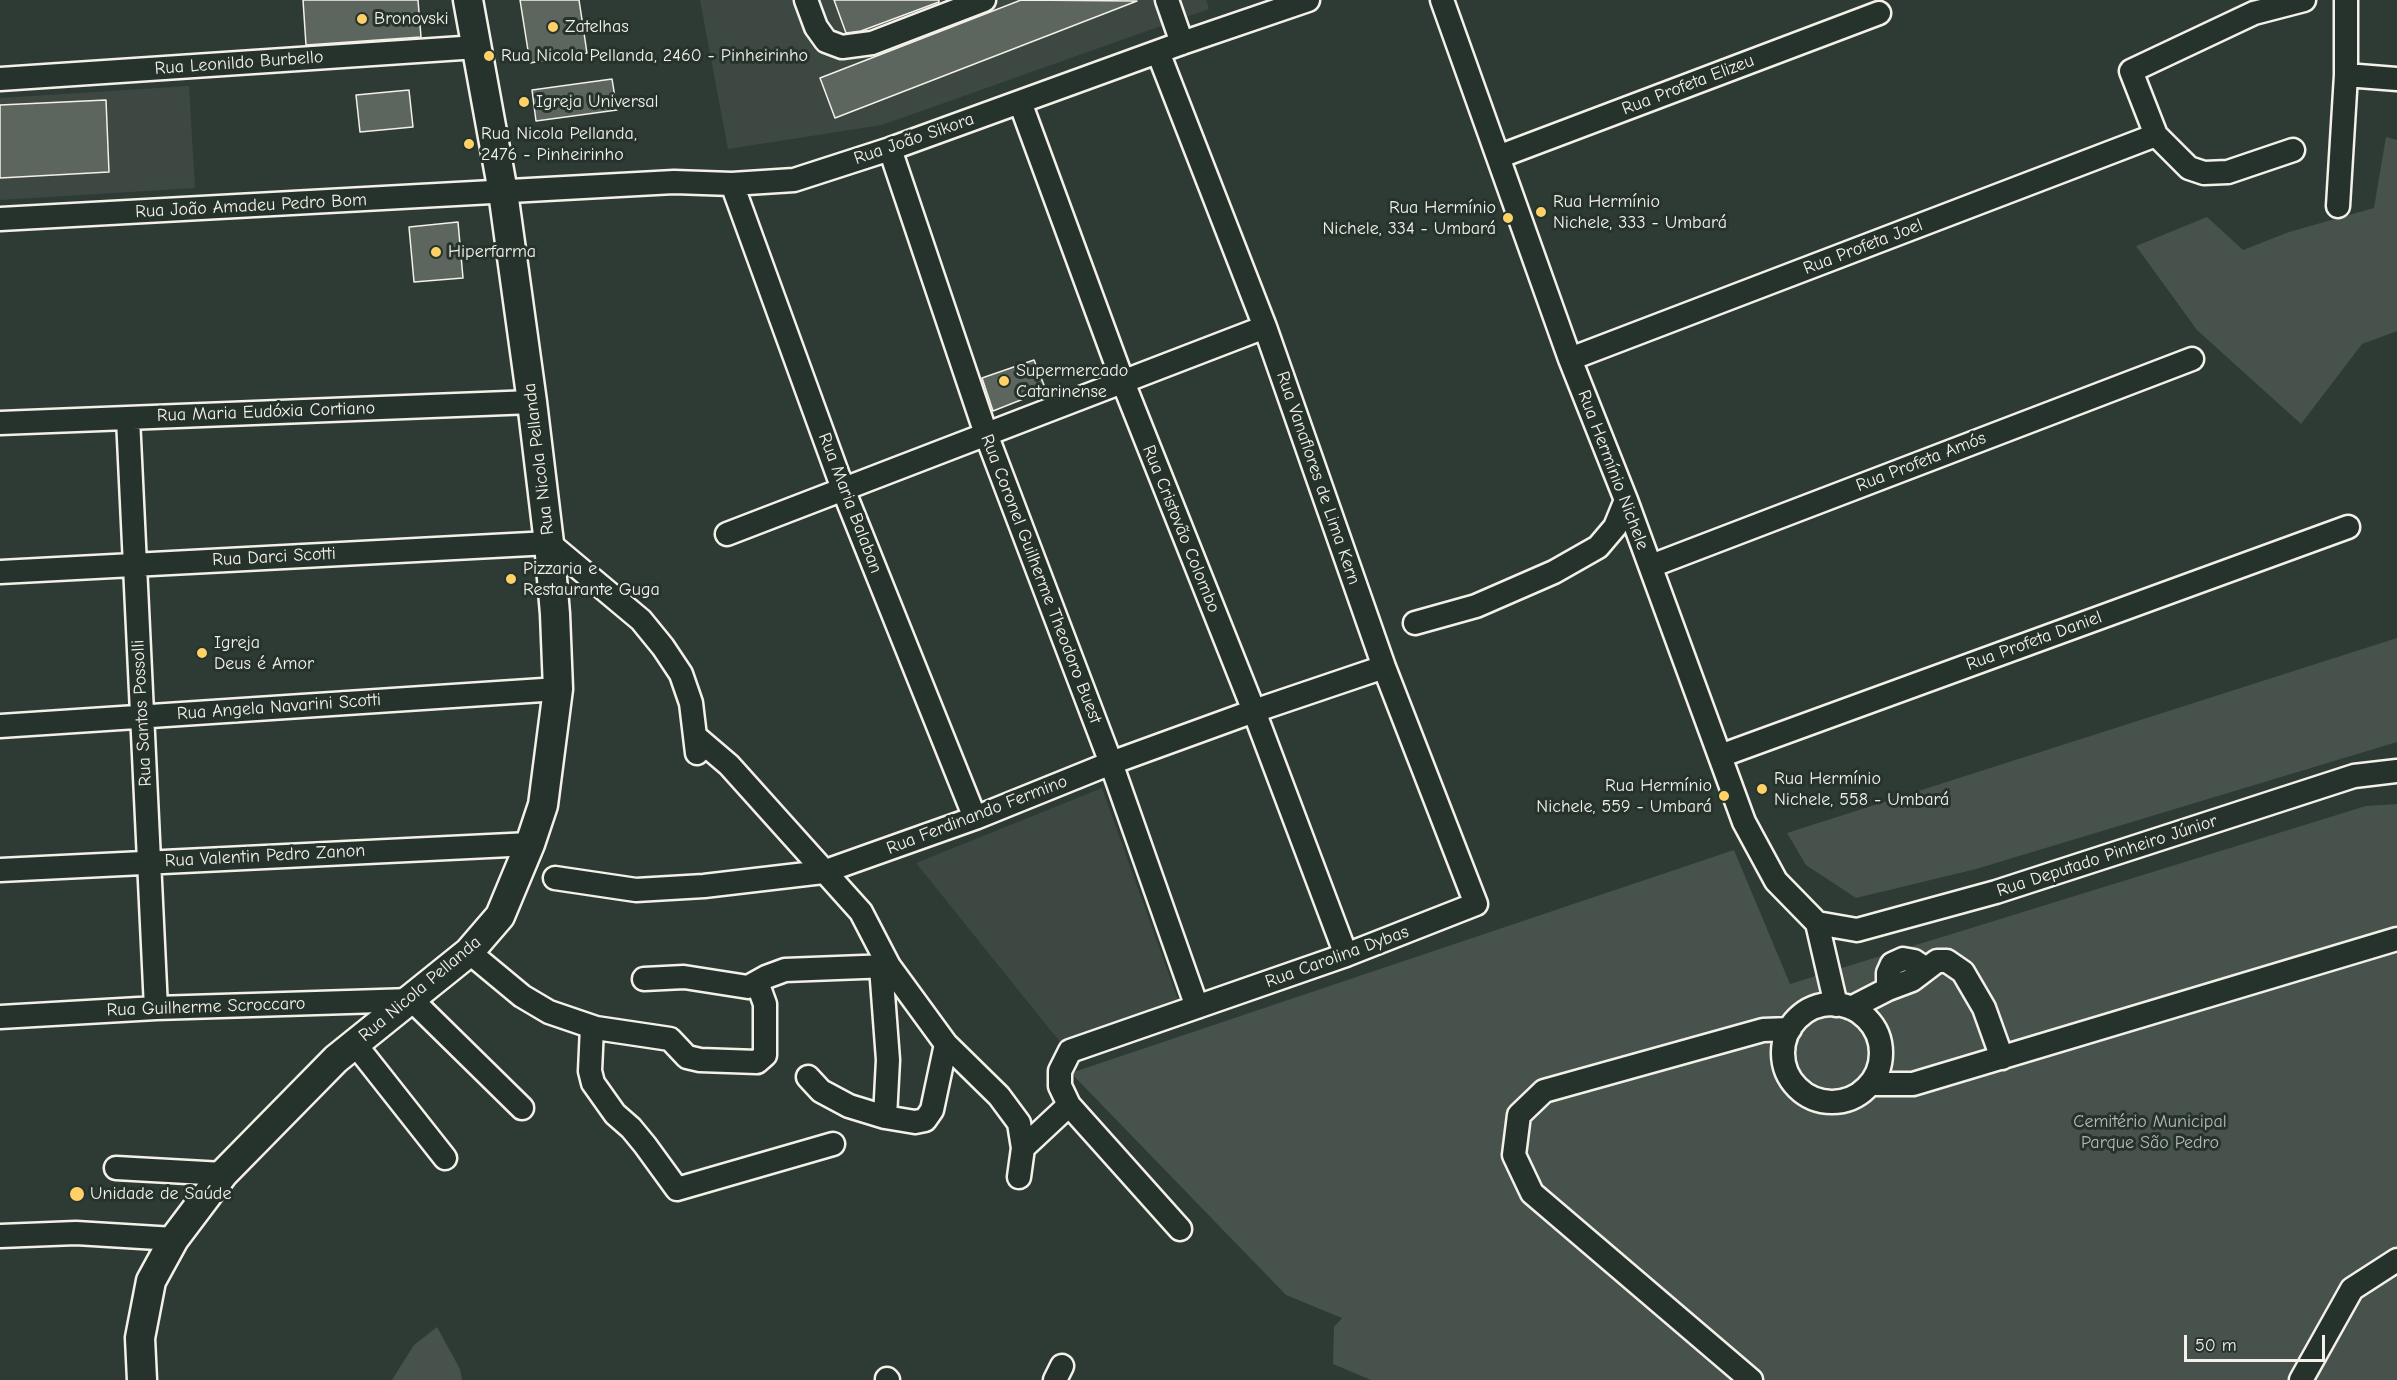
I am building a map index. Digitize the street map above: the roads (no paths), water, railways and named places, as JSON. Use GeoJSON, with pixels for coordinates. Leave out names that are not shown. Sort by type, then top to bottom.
{"type":"FeatureCollection","features":[{"type":"Feature","properties":{"kind":"main road","name":"Rua Nicola Pellanda"},"geometry":{"type":"LineString","coordinates":[[142,1380],[140,1338],[151,1281],[174,1239],[223,1174],[336,1059],[469,952],[500,916],[530,844],[543,805],[558,689],[549,543],[503,192],[468,0]]}},
{"type":"Feature","properties":{"kind":"street"},"geometry":{"type":"LineString","coordinates":[[806,0],[816,27],[826,41],[842,47],[872,43],[984,0]]}},
{"type":"Feature","properties":{"kind":"street"},"geometry":{"type":"LineString","coordinates":[[1167,0],[1182,43]]}},
{"type":"Feature","properties":{"kind":"street","name":"Rua João Sikora"},"geometry":{"type":"LineString","coordinates":[[503,192],[674,182],[732,184],[794,180],[890,149],[1182,43],[1308,0]]}},
{"type":"Feature","properties":{"kind":"street","name":"Rua Hermínio Nichele"},"geometry":{"type":"LineString","coordinates":[[1442,0],[1570,359],[1651,566],[1744,822],[1776,880],[1817,923]]}},
{"type":"Feature","properties":{"kind":"street"},"geometry":{"type":"LineString","coordinates":[[2293,150],[2228,172],[2204,173],[2189,168],[2156,135],[2131,71],[2254,13],[2304,0]]}},
{"type":"Feature","properties":{"kind":"street"},"geometry":{"type":"LineString","coordinates":[[2338,206],[2346,75],[2346,0]]}},
{"type":"Feature","properties":{"kind":"street","name":"Rua Profeta Elizeu"},"geometry":{"type":"LineString","coordinates":[[1498,158],[1879,13]]}},
{"type":"Feature","properties":{"kind":"street","name":"Rua Leonildo Burbello"},"geometry":{"type":"LineString","coordinates":[[0,80],[477,47]]}},
{"type":"Feature","properties":{"kind":"street","name":"Rua Vanaflores de Lima Kern"},"geometry":{"type":"LineString","coordinates":[[1158,52],[1265,327],[1384,667],[1476,904]]}},
{"type":"Feature","properties":{"kind":"street"},"geometry":{"type":"LineString","coordinates":[[2346,75],[2397,79]]}},
{"type":"Feature","properties":{"kind":"street","name":"Rua Cristovão Colombo"},"geometry":{"type":"LineString","coordinates":[[1020,102],[1123,382],[1254,711],[1346,955]]}},
{"type":"Feature","properties":{"kind":"street","name":"Rua Profeta Joel"},"geometry":{"type":"LineString","coordinates":[[1570,359],[2156,135]]}},
{"type":"Feature","properties":{"kind":"street","name":"Rua Coronel Guilherme Theodoro Buest"},"geometry":{"type":"LineString","coordinates":[[890,149],[986,434],[1111,763],[1197,1007]]}},
{"type":"Feature","properties":{"kind":"street","name":"Rua Maria Balaban"},"geometry":{"type":"LineString","coordinates":[[732,184],[843,489],[975,818]]}},
{"type":"Feature","properties":{"kind":"street","name":"Rua João Amadeu Pedro Bom"},"geometry":{"type":"LineString","coordinates":[[0,219],[503,192]]}},
{"type":"Feature","properties":{"kind":"street"},"geometry":{"type":"LineString","coordinates":[[727,534],[1265,327]]}},
{"type":"Feature","properties":{"kind":"street","name":"Rua Profeta Amós"},"geometry":{"type":"LineString","coordinates":[[1651,566],[2192,359]]}},
{"type":"Feature","properties":{"kind":"street","name":"Rua Maria Eudóxia Cortiano"},"geometry":{"type":"LineString","coordinates":[[0,423],[532,402]]}},
{"type":"Feature","properties":{"kind":"street","name":"Rua Santos Possolli"},"geometry":{"type":"LineString","coordinates":[[128,418],[156,1008]]}},
{"type":"Feature","properties":{"kind":"street"},"geometry":{"type":"LineString","coordinates":[[1415,623],[1476,606],[1554,572],[1598,548],[1615,527],[1626,500]]}},
{"type":"Feature","properties":{"kind":"street","name":"Rua Profeta Daniel"},"geometry":{"type":"LineString","coordinates":[[1720,756],[2348,527]]}},
{"type":"Feature","properties":{"kind":"street"},"geometry":{"type":"LineString","coordinates":[[549,543],[641,620],[663,647],[681,674],[691,704],[696,744],[729,765],[861,912],[885,966],[946,1044],[999,1096],[1019,1123],[1023,1148],[1019,1177]]}},
{"type":"Feature","properties":{"kind":"street","name":"Rua Darci Scotti"},"geometry":{"type":"LineString","coordinates":[[0,572],[549,543]]}},
{"type":"Feature","properties":{"kind":"street","name":"Rua Ferdinando Fermino"},"geometry":{"type":"LineString","coordinates":[[555,878],[636,890],[704,886],[823,872],[975,818],[1111,763],[1384,667]]}},
{"type":"Feature","properties":{"kind":"street","name":"Rua Angela Navarini Scotti"},"geometry":{"type":"LineString","coordinates":[[0,726],[558,689]]}},
{"type":"Feature","properties":{"kind":"street","name":"Rua Deputado Pinheiro Júnior"},"geometry":{"type":"LineString","coordinates":[[1817,923],[1857,930],[1996,892],[2354,776],[2397,771]]}},
{"type":"Feature","properties":{"kind":"street","name":"Rua Valentin Pedro Zanon"},"geometry":{"type":"LineString","coordinates":[[0,870],[530,844]]}},
{"type":"Feature","properties":{"kind":"street","name":"Rua Carolina Dybas"},"geometry":{"type":"LineString","coordinates":[[1069,1105],[1060,1086],[1060,1071],[1070,1051],[1346,955],[1476,904]]}},
{"type":"Feature","properties":{"kind":"street"},"geometry":{"type":"LineString","coordinates":[[1817,923],[1844,1006],[1867,1020],[1880,1041],[1880,1063],[1871,1084],[1859,1095],[1844,1101],[1828,1102],[1812,1098],[1805,1093],[1789,1076],[1784,1060],[1784,1044],[1790,1029],[1798,1018],[1823,1005],[1844,1006],[1888,988],[1888,973],[1892,964],[1903,959],[1914,961],[1926,969],[1937,961],[1947,961],[1963,972],[1984,1008],[2001,1058]]}},
{"type":"Feature","properties":{"kind":"street"},"geometry":{"type":"LineString","coordinates":[[1871,1084],[1913,1084],[2397,939]]}},
{"type":"Feature","properties":{"kind":"street"},"geometry":{"type":"LineString","coordinates":[[469,952],[522,996],[549,1012],[592,1027],[670,1040],[687,1057],[700,1060],[757,1062],[765,1055],[765,1004],[757,982]]}},
{"type":"Feature","properties":{"kind":"street"},"geometry":{"type":"LineString","coordinates":[[644,978],[684,977],[748,987],[785,970],[885,966]]}},
{"type":"Feature","properties":{"kind":"street"},"geometry":{"type":"LineString","coordinates":[[885,966],[888,1060],[885,1117]]}},
{"type":"Feature","properties":{"kind":"street"},"geometry":{"type":"LineString","coordinates":[[412,1000],[522,1108]]}},
{"type":"Feature","properties":{"kind":"street","name":"Rua Guilherme Scroccaro"},"geometry":{"type":"LineString","coordinates":[[0,1017],[156,1008],[412,1000]]}},
{"type":"Feature","properties":{"kind":"street"},"geometry":{"type":"LineString","coordinates":[[592,1027],[590,1071],[593,1083],[615,1114],[638,1136],[677,1189],[833,1144]]}},
{"type":"Feature","properties":{"kind":"street"},"geometry":{"type":"LineString","coordinates":[[1750,1380],[1532,1193],[1514,1155],[1519,1115],[1544,1091],[1763,1030],[1790,1029]]}},
{"type":"Feature","properties":{"kind":"street"},"geometry":{"type":"LineString","coordinates":[[355,1044],[445,1158]]}},
{"type":"Feature","properties":{"kind":"street"},"geometry":{"type":"LineString","coordinates":[[808,1077],[821,1091],[849,1106],[885,1117],[915,1122],[925,1120],[932,1110],[946,1044]]}},
{"type":"Feature","properties":{"kind":"street"},"geometry":{"type":"LineString","coordinates":[[1023,1148],[1069,1105],[1180,1229]]}},
{"type":"Feature","properties":{"kind":"street"},"geometry":{"type":"LineString","coordinates":[[116,1168],[223,1174]]}},
{"type":"Feature","properties":{"kind":"street"},"geometry":{"type":"LineString","coordinates":[[0,1236],[76,1233],[174,1239]]}},
{"type":"Feature","properties":{"kind":"street"},"geometry":{"type":"LineString","coordinates":[[2301,1380],[2352,1289],[2397,1260]]}},
{"type":"Feature","properties":{"kind":"place","name":"Bronovski"},"geometry":{"type":"Point","coordinates":[362,19]}},
{"type":"Feature","properties":{"kind":"place","name":"Zatelhas"},"geometry":{"type":"Point","coordinates":[553,27]}},
{"type":"Feature","properties":{"kind":"place","name":"Rua Nicola Pellanda, 2460 - Pinheirinho"},"geometry":{"type":"Point","coordinates":[489,56]}},
{"type":"Feature","properties":{"kind":"place","name":"Igreja Universal"},"geometry":{"type":"Point","coordinates":[524,102]}},
{"type":"Feature","properties":{"kind":"place","name":"Rua Nicola Pellanda, 2476 - Pinheirinho"},"geometry":{"type":"Point","coordinates":[469,144]}},
{"type":"Feature","properties":{"kind":"place","name":"Rua Hermínio Nichele, 333 - Umbará"},"geometry":{"type":"Point","coordinates":[1541,212]}},
{"type":"Feature","properties":{"kind":"place","name":"Rua Hermínio Nichele, 334 - Umbará"},"geometry":{"type":"Point","coordinates":[1508,218]}},
{"type":"Feature","properties":{"kind":"place","name":"Hiperfarma"},"geometry":{"type":"Point","coordinates":[436,252]}},
{"type":"Feature","properties":{"kind":"place","name":"Supermercado Catarinense"},"geometry":{"type":"Point","coordinates":[1004,381]}},
{"type":"Feature","properties":{"kind":"place","name":"Pizzaria e Restaurante Guga"},"geometry":{"type":"Point","coordinates":[511,579]}},
{"type":"Feature","properties":{"kind":"place","name":"Igreja Deus é Amor"},"geometry":{"type":"Point","coordinates":[202,653]}},
{"type":"Feature","properties":{"kind":"place","name":"Rua Hermínio Nichele, 558 - Umbará"},"geometry":{"type":"Point","coordinates":[1762,789]}},
{"type":"Feature","properties":{"kind":"place","name":"Rua Hermínio Nichele, 559 - Umbará"},"geometry":{"type":"Point","coordinates":[1724,796]}},
{"type":"Feature","properties":{"kind":"place","name":"Unidade de Saúde"},"geometry":{"type":"Point","coordinates":[77,1194]}},
{"type":"Feature","properties":{"kind":"park label","name":"Cemitério Municipal Parque São Pedro"},"geometry":{"type":"Point","coordinates":[2150,1132]}}]}
